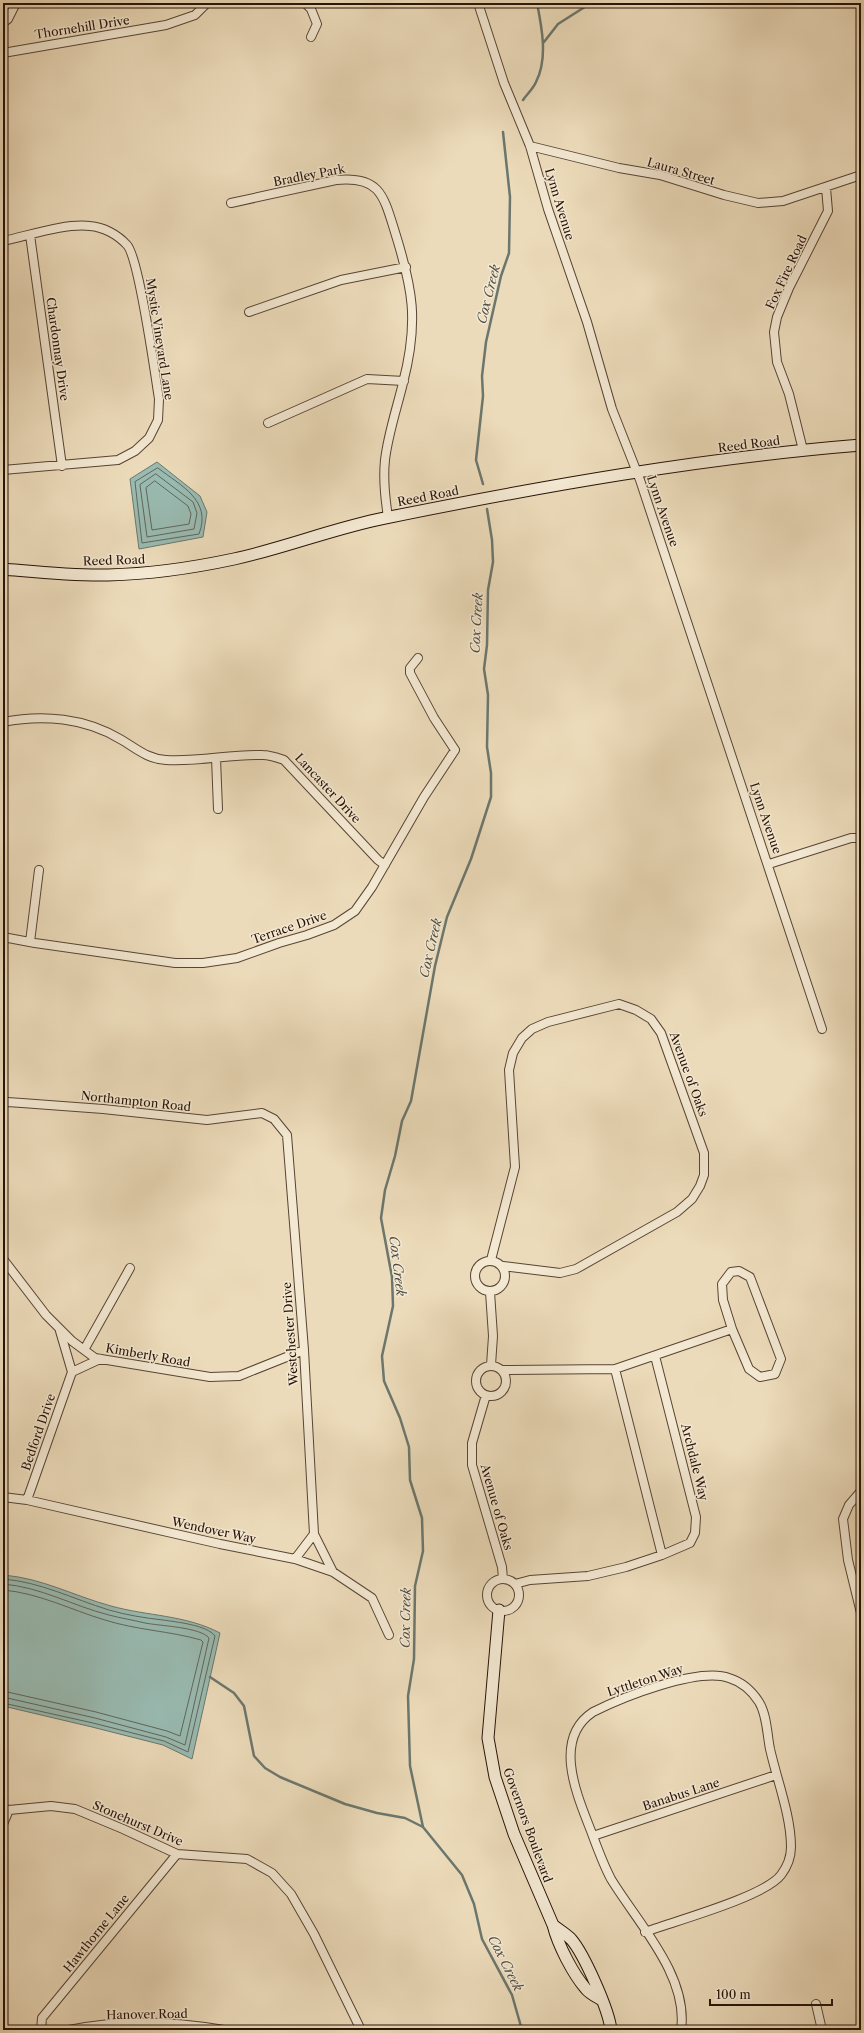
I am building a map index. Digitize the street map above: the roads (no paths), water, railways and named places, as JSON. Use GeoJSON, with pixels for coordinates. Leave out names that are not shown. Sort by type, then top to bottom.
{"type":"FeatureCollection","features":[{"type":"Feature","properties":{"kind":"street"},"geometry":{"type":"LineString","coordinates":[[3,23],[8,19],[16,3]]}},
{"type":"Feature","properties":{"kind":"street","name":"Thornehill Drive"},"geometry":{"type":"LineString","coordinates":[[3,53],[166,25],[194,15],[207,3]]}},
{"type":"Feature","properties":{"kind":"street"},"geometry":{"type":"LineString","coordinates":[[304,3],[311,9],[316,24],[311,37]]}},
{"type":"Feature","properties":{"kind":"street","name":"Lynn Avenue"},"geometry":{"type":"LineString","coordinates":[[478,3],[504,83],[530,146],[548,209],[587,322],[612,409],[636,471],[769,864],[822,1028]]}},
{"type":"Feature","properties":{"kind":"street","name":"Laura Street"},"geometry":{"type":"LineString","coordinates":[[530,146],[619,168],[660,175],[724,195],[758,203],[783,201],[826,188]]}},
{"type":"Feature","properties":{"kind":"street"},"geometry":{"type":"LineString","coordinates":[[826,188],[861,175]]}},
{"type":"Feature","properties":{"kind":"street","name":"Bradley Park"},"geometry":{"type":"LineString","coordinates":[[231,203],[336,180],[353,178],[370,184],[384,197],[406,267],[413,315],[411,343],[404,381],[385,459],[384,478],[388,517]]}},
{"type":"Feature","properties":{"kind":"street","name":"Fox Fire Road"},"geometry":{"type":"LineString","coordinates":[[804,450],[789,394],[777,362],[774,332],[777,317],[789,288],[828,211],[826,188]]}},
{"type":"Feature","properties":{"kind":"street","name":"Mystic Vineyard Lane"},"geometry":{"type":"LineString","coordinates":[[3,241],[67,227],[89,226],[108,230],[128,245],[136,268],[159,399],[158,420],[149,438],[135,451],[118,460],[3,470]]}},
{"type":"Feature","properties":{"kind":"street","name":"Chardonnay Drive"},"geometry":{"type":"LineString","coordinates":[[30,235],[62,466]]}},
{"type":"Feature","properties":{"kind":"street"},"geometry":{"type":"LineString","coordinates":[[249,312],[341,280],[406,267]]}},
{"type":"Feature","properties":{"kind":"street"},"geometry":{"type":"LineString","coordinates":[[268,423],[367,379],[404,381]]}},
{"type":"Feature","properties":{"kind":"street","name":"Reed Road"},"geometry":{"type":"LineString","coordinates":[[3,569],[107,575],[181,569],[236,559],[305,540],[353,524],[636,471],[804,450],[861,445]]}},
{"type":"Feature","properties":{"kind":"street","name":"Terrace Drive"},"geometry":{"type":"LineString","coordinates":[[3,937],[175,963],[203,964],[223,961],[307,935],[334,925],[355,911],[372,887],[424,797],[455,750],[434,718],[410,673],[410,668],[418,658]]}},
{"type":"Feature","properties":{"kind":"street","name":"Lancaster Drive"},"geometry":{"type":"LineString","coordinates":[[3,722],[38,718],[71,720],[98,727],[121,739],[136,751],[166,760],[264,755],[284,760],[378,860],[385,865]]}},
{"type":"Feature","properties":{"kind":"street"},"geometry":{"type":"LineString","coordinates":[[216,758],[218,808]]}},
{"type":"Feature","properties":{"kind":"street"},"geometry":{"type":"LineString","coordinates":[[769,864],[851,838],[861,838]]}},
{"type":"Feature","properties":{"kind":"street"},"geometry":{"type":"LineString","coordinates":[[30,942],[39,870]]}},
{"type":"Feature","properties":{"kind":"street","name":"Avenue of Oaks"},"geometry":{"type":"LineString","coordinates":[[491,1260],[515,1167],[509,1070],[513,1053],[522,1038],[532,1029],[548,1022],[619,1004],[636,1010],[651,1019],[661,1033],[668,1051],[704,1153],[704,1175],[700,1186],[692,1199],[677,1212],[576,1269],[560,1273],[503,1266]]}},
{"type":"Feature","properties":{"kind":"street","name":"Northampton Road"},"geometry":{"type":"LineString","coordinates":[[4,1102],[103,1109],[207,1120],[262,1113]]}},
{"type":"Feature","properties":{"kind":"street","name":"Westchester Drive"},"geometry":{"type":"LineString","coordinates":[[262,1113],[274,1119],[286,1135],[304,1350],[314,1534]]}},
{"type":"Feature","properties":{"kind":"street","name":"Kimberly Road"},"geometry":{"type":"LineString","coordinates":[[3,1259],[46,1315],[72,1341],[95,1358],[210,1377],[239,1376],[304,1350]]}},
{"type":"Feature","properties":{"kind":"street"},"geometry":{"type":"LineString","coordinates":[[491,1260],[503,1266],[504,1282],[500,1287],[490,1292],[479,1287],[474,1276],[479,1266],[491,1260]]}},
{"type":"Feature","properties":{"kind":"street"},"geometry":{"type":"LineString","coordinates":[[84,1350],[130,1268]]}},
{"type":"Feature","properties":{"kind":"street"},"geometry":{"type":"LineString","coordinates":[[739,1271],[750,1277],[781,1359],[775,1374],[760,1377],[749,1369],[732,1329],[723,1300],[722,1284],[730,1272],[739,1271]]}},
{"type":"Feature","properties":{"kind":"street"},"geometry":{"type":"LineString","coordinates":[[490,1292],[493,1336],[491,1365]]}},
{"type":"Feature","properties":{"kind":"street"},"geometry":{"type":"LineString","coordinates":[[60,1329],[72,1372],[100,1359]]}},
{"type":"Feature","properties":{"kind":"street"},"geometry":{"type":"LineString","coordinates":[[503,1370],[508,1381],[503,1392],[492,1397],[478,1390],[476,1381],[480,1370],[491,1365],[503,1370],[615,1369],[732,1329]]}},
{"type":"Feature","properties":{"kind":"street","name":"Archdale Way"},"geometry":{"type":"LineString","coordinates":[[515,1584],[530,1580],[588,1576],[626,1567],[662,1555],[690,1543],[695,1533],[696,1517],[655,1356]]}},
{"type":"Feature","properties":{"kind":"street"},"geometry":{"type":"LineString","coordinates":[[615,1369],[662,1555]]}},
{"type":"Feature","properties":{"kind":"street","name":"Bedford Drive"},"geometry":{"type":"LineString","coordinates":[[27,1500],[72,1372]]}},
{"type":"Feature","properties":{"kind":"street","name":"Avenue of Oaks"},"geometry":{"type":"LineString","coordinates":[[486,1395],[472,1443],[472,1465],[502,1567],[503,1579]]}},
{"type":"Feature","properties":{"kind":"street"},"geometry":{"type":"LineString","coordinates":[[861,1491],[849,1505],[843,1519],[848,1560],[861,1613]]}},
{"type":"Feature","properties":{"kind":"street","name":"Wendover Way"},"geometry":{"type":"LineString","coordinates":[[3,1496],[295,1559],[333,1572],[372,1598],[389,1635]]}},
{"type":"Feature","properties":{"kind":"street"},"geometry":{"type":"LineString","coordinates":[[295,1559],[314,1534],[333,1572]]}},
{"type":"Feature","properties":{"kind":"street"},"geometry":{"type":"LineString","coordinates":[[503,1579],[515,1584],[520,1596],[515,1607],[503,1612],[492,1607],[487,1596],[492,1584],[503,1579]]}},
{"type":"Feature","properties":{"kind":"street","name":"Governors Boulevard"},"geometry":{"type":"LineString","coordinates":[[499,1610],[488,1738],[495,1777],[514,1834],[553,1926],[571,1939],[590,1973],[608,2014],[612,2030]]}},
{"type":"Feature","properties":{"kind":"street","name":"Lyttleton Way"},"geometry":{"type":"LineString","coordinates":[[646,1932],[759,1891],[771,1884],[781,1874],[789,1858],[790,1837],[764,1714],[754,1695],[746,1687],[733,1680],[719,1676],[695,1677],[665,1685],[593,1712],[584,1720],[576,1731],[570,1754],[573,1777],[579,1802],[611,1878],[664,1960],[672,1978],[680,2004],[681,2030]]}},
{"type":"Feature","properties":{"kind":"street","name":"Banabus Lane"},"geometry":{"type":"LineString","coordinates":[[593,1836],[776,1775]]}},
{"type":"Feature","properties":{"kind":"street","name":"Stonehurst Drive"},"geometry":{"type":"LineString","coordinates":[[6,1809],[51,1806],[75,1809],[123,1829],[176,1854],[247,1859],[272,1873],[291,1894],[314,1934],[361,2030]]}},
{"type":"Feature","properties":{"kind":"street"},"geometry":{"type":"LineString","coordinates":[[3,1824],[6,1809]]}},
{"type":"Feature","properties":{"kind":"street","name":"Hawthorne Lane"},"geometry":{"type":"LineString","coordinates":[[41,2030],[42,2018],[176,1854]]}},
{"type":"Feature","properties":{"kind":"street"},"geometry":{"type":"LineString","coordinates":[[816,2004],[822,2030]]}},
{"type":"Feature","properties":{"kind":"street","name":"Hanover Road"},"geometry":{"type":"LineString","coordinates":[[69,2030],[127,2023],[189,2024],[224,2030]]}},
{"type":"Feature","properties":{"kind":"water"},"geometry":{"type":"Polygon","coordinates":[[[157,462],[200,496],[207,512],[203,537],[139,549],[130,479],[157,462]]]}},
{"type":"Feature","properties":{"kind":"water"},"geometry":{"type":"Polygon","coordinates":[[[3,1575],[45,1583],[111,1606],[180,1619],[207,1627],[220,1633],[192,1759],[163,1745],[3,1706],[3,1575]]]}},
{"type":"Feature","properties":{"kind":"waterway","name":"Cox Creek"},"geometry":{"type":"LineString","coordinates":[[523,100],[535,85],[542,63],[543,43],[537,3]]}},
{"type":"Feature","properties":{"kind":"waterway"},"geometry":{"type":"LineString","coordinates":[[544,42],[558,24],[591,3]]}},
{"type":"Feature","properties":{"kind":"waterway","name":"Cox Creek"},"geometry":{"type":"LineString","coordinates":[[483,484],[476,460],[483,396],[482,376],[486,342],[501,276],[509,253],[510,197],[503,132]]}},
{"type":"Feature","properties":{"kind":"waterway","name":"Cox Creek"},"geometry":{"type":"LineString","coordinates":[[487,509],[492,540],[493,562],[488,590],[487,645],[484,669],[488,695],[487,747],[491,773],[491,797],[471,859],[447,917],[435,966],[411,1101],[402,1121],[395,1156],[385,1190],[381,1218],[392,1277],[393,1306],[382,1356],[384,1381],[400,1418],[409,1447],[410,1480],[422,1518],[423,1551],[415,1586],[414,1659],[408,1696],[410,1766],[423,1827],[462,1875],[474,1904],[482,1939],[512,1995],[522,2030]]}},
{"type":"Feature","properties":{"kind":"waterway"},"geometry":{"type":"LineString","coordinates":[[210,1677],[234,1693],[244,1706],[254,1756],[265,1768],[280,1777],[345,1804],[377,1813],[405,1818],[423,1827]]}}]}
